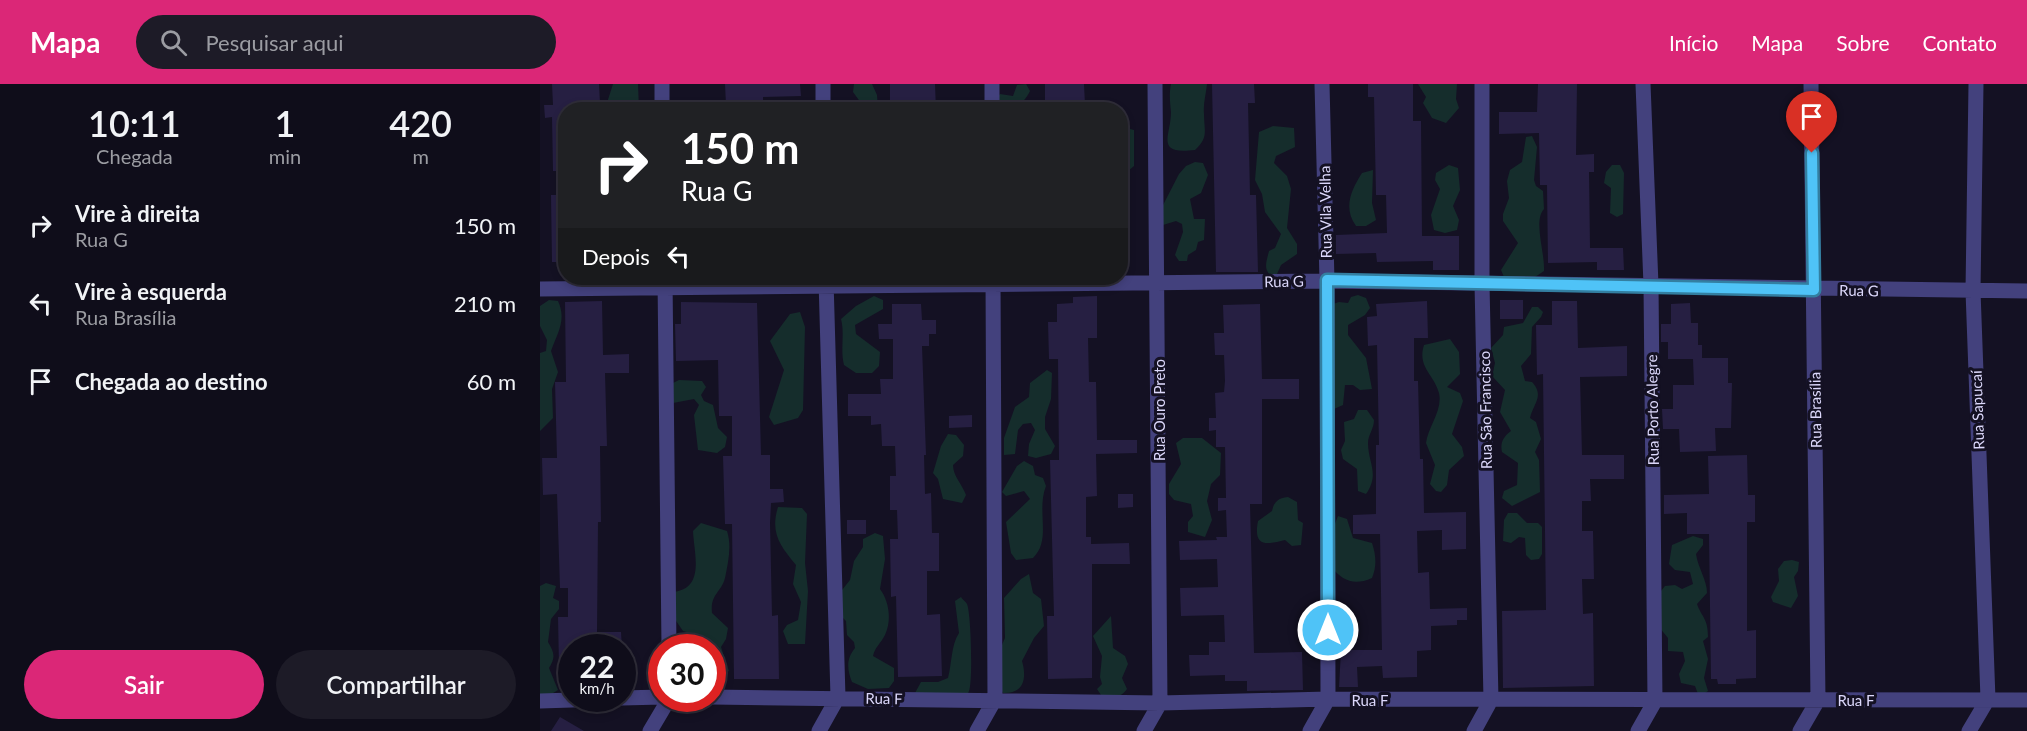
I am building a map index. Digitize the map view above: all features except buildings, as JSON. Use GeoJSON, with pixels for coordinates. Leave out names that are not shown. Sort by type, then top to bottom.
{"type":"FeatureCollection","features":[{"type":"Feature","properties":{"kind":"street"},"geometry":{"type":"LineString","coordinates":[[662,84],[662,102]]}},
{"type":"Feature","properties":{"kind":"street"},"geometry":{"type":"LineString","coordinates":[[823,84],[823,102]]}},
{"type":"Feature","properties":{"kind":"street"},"geometry":{"type":"LineString","coordinates":[[992,84],[992,102]]}},
{"type":"Feature","properties":{"kind":"street","name":"Rua Ouro Preto"},"geometry":{"type":"LineString","coordinates":[[1144,731],[1160,703],[1159,284],[1155,84]]}},
{"type":"Feature","properties":{"kind":"street","name":"Rua Vila Velha"},"geometry":{"type":"LineString","coordinates":[[1310,731],[1328,699],[1327,280],[1322,84]]}},
{"type":"Feature","properties":{"kind":"street","name":"Rua São Francisco"},"geometry":{"type":"LineString","coordinates":[[1474,731],[1491,700],[1482,284],[1482,84]]}},
{"type":"Feature","properties":{"kind":"street","name":"Rua Porto Alegre"},"geometry":{"type":"LineString","coordinates":[[1643,84],[1651,285],[1655,701]]}},
{"type":"Feature","properties":{"kind":"street","name":"Rua Brasília"},"geometry":{"type":"LineString","coordinates":[[1810,84],[1818,700]]}},
{"type":"Feature","properties":{"kind":"street","name":"Rua Sapucaí"},"geometry":{"type":"LineString","coordinates":[[1976,84],[1973,291],[1988,699]]}},
{"type":"Feature","properties":{"kind":"street","name":"Rua G"},"geometry":{"type":"LineString","coordinates":[[1128,283],[1327,280],[1814,290],[2027,291]]}},
{"type":"Feature","properties":{"kind":"street","name":"Rua G"},"geometry":{"type":"LineString","coordinates":[[540,289],[623,285]]}},
{"type":"Feature","properties":{"kind":"street"},"geometry":{"type":"LineString","coordinates":[[665,285],[669,634]]}},
{"type":"Feature","properties":{"kind":"street"},"geometry":{"type":"LineString","coordinates":[[819,731],[838,697],[826,285]]}},
{"type":"Feature","properties":{"kind":"street"},"geometry":{"type":"LineString","coordinates":[[977,731],[995,699],[993,285]]}},
{"type":"Feature","properties":{"kind":"street","name":"Rua F"},"geometry":{"type":"LineString","coordinates":[[726,697],[1160,703],[1328,699],[2027,700]]}},
{"type":"Feature","properties":{"kind":"street"},"geometry":{"type":"LineString","coordinates":[[1969,731],[1988,699]]}},
{"type":"Feature","properties":{"kind":"street"},"geometry":{"type":"LineString","coordinates":[[540,701],[558,700]]}},
{"type":"Feature","properties":{"kind":"street"},"geometry":{"type":"LineString","coordinates":[[1800,731],[1818,700]]}},
{"type":"Feature","properties":{"kind":"street"},"geometry":{"type":"LineString","coordinates":[[1638,731],[1655,701]]}},
{"type":"Feature","properties":{"kind":"street"},"geometry":{"type":"LineString","coordinates":[[650,731],[661,712]]}},
{"type":"Feature","properties":{"kind":"green space"},"geometry":{"type":"Polygon","coordinates":[[[613,84],[638,84],[639,102],[607,102],[613,84]]]}},
{"type":"Feature","properties":{"kind":"green space"},"geometry":{"type":"Polygon","coordinates":[[[854,84],[872,84],[878,102],[860,102],[853,92],[854,84]]]}},
{"type":"Feature","properties":{"kind":"green space"},"geometry":{"type":"Polygon","coordinates":[[[1026,84],[1030,91],[1024,101],[995,102],[1000,94],[1013,96],[1017,85],[1026,84]]]}},
{"type":"Feature","properties":{"kind":"green space"},"geometry":{"type":"Polygon","coordinates":[[[1171,84],[1207,84],[1204,106],[1205,134],[1195,150],[1182,151],[1169,147],[1171,84]]]}},
{"type":"Feature","properties":{"kind":"green space"},"geometry":{"type":"Polygon","coordinates":[[[1418,84],[1457,84],[1456,99],[1459,108],[1446,123],[1432,118],[1423,103],[1426,97],[1418,84]]]}},
{"type":"Feature","properties":{"kind":"green space"},"geometry":{"type":"Polygon","coordinates":[[[1273,126],[1294,128],[1295,147],[1276,156],[1274,163],[1287,176],[1291,189],[1287,228],[1297,244],[1297,254],[1281,265],[1277,274],[1270,275],[1266,267],[1269,251],[1275,248],[1281,234],[1265,212],[1262,194],[1255,180],[1259,132],[1273,126]]]}},
{"type":"Feature","properties":{"kind":"green space"},"geometry":{"type":"Polygon","coordinates":[[[1128,128],[1134,130],[1134,166],[1128,171],[1128,128]]]}},
{"type":"Feature","properties":{"kind":"green space"},"geometry":{"type":"Polygon","coordinates":[[[1532,136],[1537,147],[1534,180],[1536,186],[1543,191],[1544,209],[1539,229],[1544,271],[1535,277],[1504,277],[1501,270],[1518,243],[1503,221],[1509,198],[1507,181],[1510,170],[1522,162],[1526,137],[1532,136]]]}},
{"type":"Feature","properties":{"kind":"green space"},"geometry":{"type":"Polygon","coordinates":[[[1195,162],[1203,163],[1208,175],[1201,193],[1190,199],[1194,219],[1205,219],[1204,240],[1198,242],[1196,250],[1188,255],[1187,261],[1179,261],[1175,255],[1183,232],[1182,224],[1176,221],[1163,225],[1161,209],[1179,174],[1186,166],[1195,162]]]}},
{"type":"Feature","properties":{"kind":"green space"},"geometry":{"type":"Polygon","coordinates":[[[1449,165],[1458,168],[1460,190],[1453,206],[1459,220],[1457,230],[1445,233],[1434,230],[1431,215],[1440,189],[1435,180],[1436,173],[1449,165]]]}},
{"type":"Feature","properties":{"kind":"green space"},"geometry":{"type":"Polygon","coordinates":[[[1612,165],[1620,165],[1624,173],[1623,214],[1617,217],[1610,213],[1611,188],[1604,183],[1606,172],[1612,165]]]}},
{"type":"Feature","properties":{"kind":"green space"},"geometry":{"type":"Polygon","coordinates":[[[1373,170],[1372,203],[1376,220],[1366,226],[1356,226],[1349,206],[1352,192],[1362,173],[1373,170]]]}},
{"type":"Feature","properties":{"kind":"green space"},"geometry":{"type":"Polygon","coordinates":[[[1358,295],[1366,298],[1370,308],[1365,315],[1348,325],[1348,335],[1366,358],[1372,389],[1360,390],[1353,385],[1345,385],[1343,405],[1334,409],[1330,305],[1339,302],[1348,303],[1351,297],[1358,295]]]}},
{"type":"Feature","properties":{"kind":"green space"},"geometry":{"type":"Polygon","coordinates":[[[874,296],[883,300],[883,309],[855,325],[856,334],[880,352],[879,366],[872,373],[856,373],[844,365],[841,319],[856,306],[874,296]]]}},
{"type":"Feature","properties":{"kind":"green space"},"geometry":{"type":"Polygon","coordinates":[[[549,300],[558,301],[562,314],[551,351],[558,372],[552,389],[553,418],[540,431],[540,353],[546,351],[547,340],[540,326],[540,306],[549,300]]]}},
{"type":"Feature","properties":{"kind":"green space"},"geometry":{"type":"Polygon","coordinates":[[[1532,307],[1538,307],[1543,312],[1532,327],[1531,354],[1521,366],[1525,381],[1532,382],[1538,392],[1530,418],[1536,422],[1541,439],[1535,452],[1539,460],[1540,492],[1512,506],[1502,498],[1504,491],[1517,485],[1518,463],[1502,452],[1503,440],[1511,431],[1500,412],[1505,390],[1492,376],[1495,363],[1491,348],[1503,335],[1504,327],[1523,323],[1532,307]]]}},
{"type":"Feature","properties":{"kind":"green space"},"geometry":{"type":"Polygon","coordinates":[[[800,312],[805,327],[803,410],[798,418],[774,425],[769,417],[784,370],[770,341],[790,314],[800,312]]]}},
{"type":"Feature","properties":{"kind":"green space"},"geometry":{"type":"Polygon","coordinates":[[[1450,339],[1459,352],[1460,374],[1447,387],[1460,393],[1463,401],[1452,434],[1462,447],[1464,456],[1449,470],[1447,485],[1441,492],[1436,491],[1430,484],[1435,465],[1426,443],[1440,399],[1437,386],[1424,365],[1422,353],[1424,345],[1450,339]]]}},
{"type":"Feature","properties":{"kind":"green space"},"geometry":{"type":"Polygon","coordinates":[[[1047,370],[1052,373],[1051,399],[1045,417],[1045,429],[1055,446],[1051,454],[1036,458],[1028,456],[1029,444],[1035,430],[1031,423],[1023,424],[1018,430],[1015,454],[1004,455],[1004,438],[1015,407],[1029,397],[1030,383],[1047,370]]]}},
{"type":"Feature","properties":{"kind":"green space"},"geometry":{"type":"Polygon","coordinates":[[[679,380],[702,381],[706,387],[701,395],[704,401],[713,405],[718,428],[727,437],[725,447],[717,453],[698,450],[694,415],[699,405],[694,399],[673,403],[669,385],[679,380]]]}},
{"type":"Feature","properties":{"kind":"green space"},"geometry":{"type":"Polygon","coordinates":[[[1358,410],[1367,410],[1374,420],[1368,443],[1373,474],[1366,494],[1358,491],[1357,469],[1343,459],[1341,450],[1345,441],[1344,422],[1354,419],[1358,410]]]}},
{"type":"Feature","properties":{"kind":"green space"},"geometry":{"type":"Polygon","coordinates":[[[948,434],[956,435],[964,445],[963,456],[953,465],[954,473],[966,495],[962,503],[943,499],[938,479],[933,473],[941,446],[948,434]]]}},
{"type":"Feature","properties":{"kind":"green space"},"geometry":{"type":"Polygon","coordinates":[[[1183,438],[1202,438],[1221,453],[1220,475],[1211,484],[1207,501],[1212,520],[1205,537],[1188,532],[1188,522],[1193,516],[1191,504],[1174,500],[1169,494],[1169,484],[1181,464],[1176,443],[1183,438]]]}},
{"type":"Feature","properties":{"kind":"green space"},"geometry":{"type":"Polygon","coordinates":[[[1024,461],[1033,466],[1035,475],[1043,478],[1046,486],[1042,505],[1043,534],[1039,551],[1033,558],[1016,560],[1011,553],[1006,522],[1030,499],[1024,491],[1006,496],[1002,492],[1017,466],[1024,461]]]}},
{"type":"Feature","properties":{"kind":"green space"},"geometry":{"type":"Polygon","coordinates":[[[1288,497],[1297,502],[1298,520],[1303,523],[1301,545],[1292,546],[1285,540],[1272,543],[1262,542],[1257,536],[1258,521],[1272,511],[1277,501],[1288,497]]]}},
{"type":"Feature","properties":{"kind":"green space"},"geometry":{"type":"Polygon","coordinates":[[[778,507],[802,508],[807,514],[805,563],[808,591],[805,644],[788,644],[783,631],[787,625],[798,620],[801,602],[793,584],[796,565],[785,552],[776,532],[778,507]]]}},
{"type":"Feature","properties":{"kind":"green space"},"geometry":{"type":"Polygon","coordinates":[[[1508,513],[1517,513],[1527,523],[1538,523],[1542,527],[1542,554],[1539,559],[1531,560],[1526,555],[1525,538],[1519,537],[1511,543],[1503,541],[1504,520],[1508,513]]]}},
{"type":"Feature","properties":{"kind":"green space"},"geometry":{"type":"Polygon","coordinates":[[[1338,516],[1347,519],[1353,538],[1372,543],[1375,569],[1372,578],[1360,582],[1349,581],[1331,567],[1331,534],[1338,516]]]}},
{"type":"Feature","properties":{"kind":"green space"},"geometry":{"type":"Polygon","coordinates":[[[701,523],[727,531],[729,554],[725,578],[714,598],[712,607],[712,613],[728,628],[726,639],[726,634],[693,634],[683,631],[672,615],[671,592],[682,590],[694,578],[696,560],[693,531],[701,523]]]}},
{"type":"Feature","properties":{"kind":"green space"},"geometry":{"type":"Polygon","coordinates":[[[875,533],[883,536],[885,559],[880,589],[889,617],[885,635],[873,656],[894,668],[894,681],[889,688],[868,689],[852,682],[848,664],[855,648],[854,642],[847,635],[846,621],[837,612],[838,595],[850,580],[854,561],[863,547],[863,539],[875,533]]]}},
{"type":"Feature","properties":{"kind":"green space"},"geometry":{"type":"Polygon","coordinates":[[[1693,536],[1703,539],[1703,545],[1696,554],[1707,593],[1697,604],[1708,631],[1708,637],[1703,641],[1708,659],[1704,678],[1708,691],[1702,695],[1698,694],[1695,686],[1681,683],[1679,674],[1685,661],[1683,652],[1668,651],[1668,638],[1659,627],[1661,591],[1665,586],[1675,585],[1682,589],[1693,584],[1690,572],[1675,570],[1669,564],[1672,545],[1693,536]]]}},
{"type":"Feature","properties":{"kind":"green space"},"geometry":{"type":"Polygon","coordinates":[[[1784,561],[1799,562],[1798,571],[1794,577],[1798,596],[1791,608],[1773,602],[1771,597],[1779,581],[1778,569],[1784,561]]]}},
{"type":"Feature","properties":{"kind":"green space"},"geometry":{"type":"Polygon","coordinates":[[[1029,574],[1033,593],[1041,599],[1044,626],[1034,638],[1022,661],[1024,679],[1020,688],[1010,693],[1003,693],[1000,688],[998,654],[1005,638],[1004,598],[1021,579],[1029,574]]]}},
{"type":"Feature","properties":{"kind":"green space"},"geometry":{"type":"Polygon","coordinates":[[[546,583],[556,586],[553,598],[559,601],[559,609],[551,619],[548,642],[553,655],[549,668],[558,690],[547,697],[540,697],[540,586],[546,583]]]}},
{"type":"Feature","properties":{"kind":"green space"},"geometry":{"type":"Polygon","coordinates":[[[961,597],[967,604],[970,620],[971,661],[968,692],[961,703],[915,693],[921,682],[938,682],[948,678],[953,649],[959,633],[955,601],[961,597]]]}},
{"type":"Feature","properties":{"kind":"green space"},"geometry":{"type":"Polygon","coordinates":[[[1111,616],[1113,648],[1125,656],[1128,664],[1122,678],[1127,689],[1119,696],[1112,697],[1101,695],[1097,689],[1102,684],[1100,677],[1102,656],[1093,636],[1111,616]]]}},
{"type":"Feature","properties":{"kind":"route"},"geometry":{"type":"LineString","coordinates":[[1328,630],[1327,280],[1814,290],[1812,153]]}}]}
